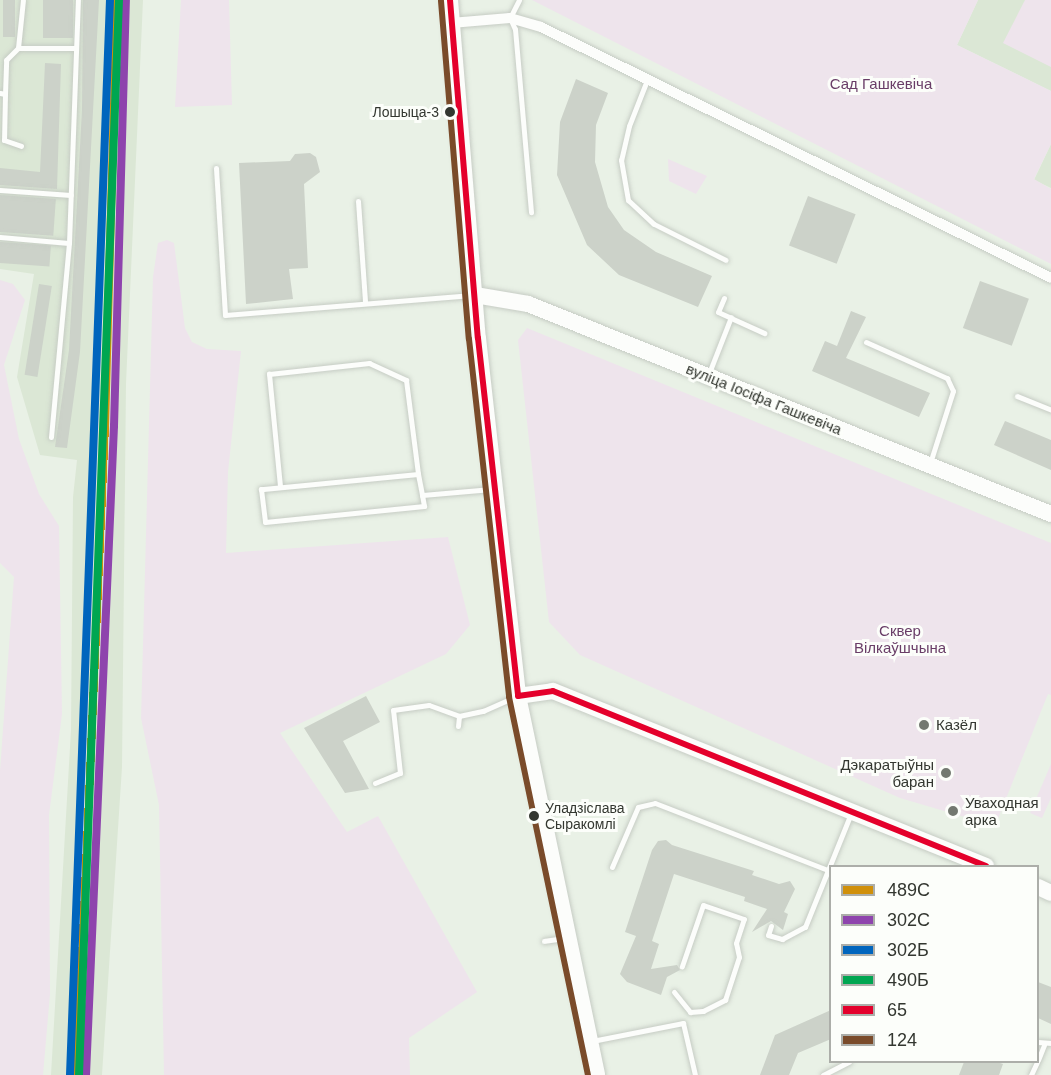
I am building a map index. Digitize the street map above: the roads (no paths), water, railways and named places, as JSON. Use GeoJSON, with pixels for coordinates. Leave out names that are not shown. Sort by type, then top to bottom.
{"type":"FeatureCollection","features":[{"type":"Feature","properties":{"kind":"street"},"geometry":{"type":"LineString","coordinates":[[450,0],[493,489],[518,696],[597,1075]]}},
{"type":"Feature","properties":{"kind":"street"},"geometry":{"type":"LineString","coordinates":[[451,23],[510,18],[541,27],[1051,278]]}},
{"type":"Feature","properties":{"kind":"street","name":"вуліца Іосіфа Гашкевіча"},"geometry":{"type":"LineString","coordinates":[[475,295],[528,304],[1051,514]]}},
{"type":"Feature","properties":{"kind":"street"},"geometry":{"type":"LineString","coordinates":[[518,696],[553,691],[981,865]]}},
{"type":"Feature","properties":{"kind":"lane"},"geometry":{"type":"LineString","coordinates":[[21,146],[4,140],[3,94],[6,60],[18,48],[22,0]]}},
{"type":"Feature","properties":{"kind":"lane"},"geometry":{"type":"LineString","coordinates":[[51,437],[69,243],[78,0]]}},
{"type":"Feature","properties":{"kind":"lane"},"geometry":{"type":"LineString","coordinates":[[519,0],[510,18],[515,29],[531,212]]}},
{"type":"Feature","properties":{"kind":"lane"},"geometry":{"type":"LineString","coordinates":[[18,48],[75,48]]}},
{"type":"Feature","properties":{"kind":"lane"},"geometry":{"type":"LineString","coordinates":[[647,80],[628,126],[621,160],[628,200],[654,224],[726,260]]}},
{"type":"Feature","properties":{"kind":"lane"},"geometry":{"type":"LineString","coordinates":[[216,168],[225,315],[475,295]]}},
{"type":"Feature","properties":{"kind":"lane"},"geometry":{"type":"LineString","coordinates":[[0,190],[71,195]]}},
{"type":"Feature","properties":{"kind":"lane"},"geometry":{"type":"LineString","coordinates":[[358,201],[365,302]]}},
{"type":"Feature","properties":{"kind":"lane"},"geometry":{"type":"LineString","coordinates":[[0,237],[69,243]]}},
{"type":"Feature","properties":{"kind":"lane"},"geometry":{"type":"LineString","coordinates":[[724,298],[718,312],[764,333]]}},
{"type":"Feature","properties":{"kind":"lane"},"geometry":{"type":"LineString","coordinates":[[707,377],[731,317]]}},
{"type":"Feature","properties":{"kind":"lane"},"geometry":{"type":"LineString","coordinates":[[866,342],[947,378],[953,391],[929,466]]}},
{"type":"Feature","properties":{"kind":"lane"},"geometry":{"type":"LineString","coordinates":[[280,486],[269,374],[369,363],[406,380],[424,506],[265,522],[261,489],[418,474]]}},
{"type":"Feature","properties":{"kind":"lane"},"geometry":{"type":"LineString","coordinates":[[1017,396],[1051,410]]}},
{"type":"Feature","properties":{"kind":"lane"},"geometry":{"type":"LineString","coordinates":[[422,495],[493,489]]}},
{"type":"Feature","properties":{"kind":"lane"},"geometry":{"type":"LineString","coordinates":[[375,783],[400,773],[393,710],[429,705],[459,716],[483,711],[518,696]]}},
{"type":"Feature","properties":{"kind":"lane"},"geometry":{"type":"LineString","coordinates":[[458,726],[459,716]]}},
{"type":"Feature","properties":{"kind":"lane"},"geometry":{"type":"LineString","coordinates":[[612,867],[638,807],[655,803],[829,870]]}},
{"type":"Feature","properties":{"kind":"lane"},"geometry":{"type":"LineString","coordinates":[[832,865],[852,812]]}},
{"type":"Feature","properties":{"kind":"lane"},"geometry":{"type":"LineString","coordinates":[[771,926],[768,935],[782,939],[805,927],[829,872]]}},
{"type":"Feature","properties":{"kind":"lane"},"geometry":{"type":"LineString","coordinates":[[682,966],[703,905],[744,919],[736,943],[739,957],[725,1000],[703,1011],[690,1012]]}},
{"type":"Feature","properties":{"kind":"lane"},"geometry":{"type":"LineString","coordinates":[[544,941],[569,937]]}},
{"type":"Feature","properties":{"kind":"lane"},"geometry":{"type":"LineString","coordinates":[[674,993],[690,1012]]}},
{"type":"Feature","properties":{"kind":"lane"},"geometry":{"type":"LineString","coordinates":[[690,1012],[683,1023],[695,1075]]}},
{"type":"Feature","properties":{"kind":"lane"},"geometry":{"type":"LineString","coordinates":[[590,1041],[683,1023]]}},
{"type":"Feature","properties":{"kind":"lane"},"geometry":{"type":"LineString","coordinates":[[1039,1058],[1048,1044]]}},
{"type":"Feature","properties":{"kind":"lane"},"geometry":{"type":"LineString","coordinates":[[824,1075],[847,1063]]}},
{"type":"Feature","properties":{"kind":"place","name":"Лошыца-3"},"geometry":{"type":"Point","coordinates":[450,112]}},
{"type":"Feature","properties":{"kind":"place","name":"Казёл"},"geometry":{"type":"Point","coordinates":[924,725]}},
{"type":"Feature","properties":{"kind":"place","name":"Дэкаратыўны баран"},"geometry":{"type":"Point","coordinates":[946,773]}},
{"type":"Feature","properties":{"kind":"place","name":"Уваходная арка"},"geometry":{"type":"Point","coordinates":[953,811]}},
{"type":"Feature","properties":{"kind":"place","name":"Уладзіслава Сыракомлі"},"geometry":{"type":"Point","coordinates":[534,816]}},
{"type":"Feature","properties":{"kind":"park label","name":"Сад Гашкевіча"},"geometry":{"type":"Point","coordinates":[881,84]}},
{"type":"Feature","properties":{"kind":"park label","name":"Сквер Вілкаўшчына"},"geometry":{"type":"Point","coordinates":[900,638]}}]}
